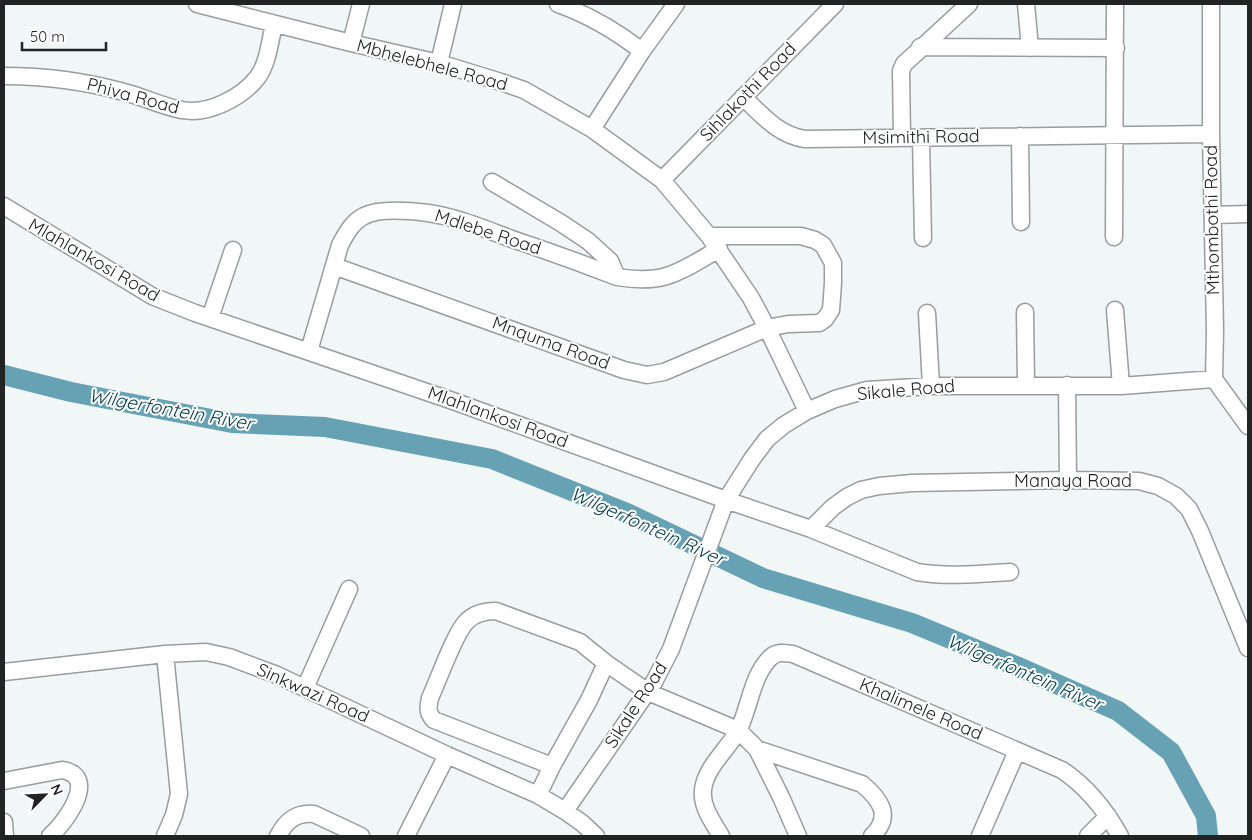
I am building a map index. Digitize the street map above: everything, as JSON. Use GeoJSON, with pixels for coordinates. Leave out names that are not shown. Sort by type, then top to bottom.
{"type":"FeatureCollection","features":[{"type":"Feature","properties":{"kind":"street","name":"Mbhelebhele Road"},"geometry":{"type":"LineString","coordinates":[[197,4],[351,43],[439,62],[524,90],[592,128],[662,180],[719,249],[767,328],[807,410]]}},
{"type":"Feature","properties":{"kind":"street"},"geometry":{"type":"LineString","coordinates":[[351,43],[361,4]]}},
{"type":"Feature","properties":{"kind":"street"},"geometry":{"type":"LineString","coordinates":[[439,62],[453,4]]}},
{"type":"Feature","properties":{"kind":"street"},"geometry":{"type":"LineString","coordinates":[[592,128],[642,51],[676,4]]}},
{"type":"Feature","properties":{"kind":"street","name":"Sihlakothi Road"},"geometry":{"type":"LineString","coordinates":[[662,180],[835,4]]}},
{"type":"Feature","properties":{"kind":"street"},"geometry":{"type":"LineString","coordinates":[[902,138],[901,71],[904,64],[920,47],[969,4]]}},
{"type":"Feature","properties":{"kind":"street"},"geometry":{"type":"LineString","coordinates":[[1026,4],[1030,48]]}},
{"type":"Feature","properties":{"kind":"street"},"geometry":{"type":"LineString","coordinates":[[1114,237],[1115,4]]}},
{"type":"Feature","properties":{"kind":"street","name":"Mthombothi Road"},"geometry":{"type":"LineString","coordinates":[[1211,4],[1210,134],[1215,330],[1214,379]]}},
{"type":"Feature","properties":{"kind":"street"},"geometry":{"type":"LineString","coordinates":[[568,5],[602,24],[642,51]]}},
{"type":"Feature","properties":{"kind":"street","name":"Phiva Road"},"geometry":{"type":"LineString","coordinates":[[4,76],[32,76],[69,80],[126,92],[183,111],[211,108],[239,94],[258,78],[274,24]]}},
{"type":"Feature","properties":{"kind":"street"},"geometry":{"type":"LineString","coordinates":[[920,47],[1116,48]]}},
{"type":"Feature","properties":{"kind":"street","name":"Msimithi Road"},"geometry":{"type":"LineString","coordinates":[[743,97],[773,125],[792,138],[805,140],[1210,134]]}},
{"type":"Feature","properties":{"kind":"street"},"geometry":{"type":"LineString","coordinates":[[1020,136],[1020,222]]}},
{"type":"Feature","properties":{"kind":"street"},"geometry":{"type":"LineString","coordinates":[[921,138],[923,238]]}},
{"type":"Feature","properties":{"kind":"street"},"geometry":{"type":"LineString","coordinates":[[492,182],[588,241],[610,261],[617,277]]}},
{"type":"Feature","properties":{"kind":"street","name":"Mlahlankosi Road"},"geometry":{"type":"LineString","coordinates":[[4,206],[152,296],[210,318],[453,400],[726,500],[811,529],[916,572],[932,575],[963,576],[1010,572]]}},
{"type":"Feature","properties":{"kind":"street","name":"Mdlebe Road"},"geometry":{"type":"LineString","coordinates":[[309,351],[340,245],[355,222],[375,212],[428,213],[488,230],[617,277],[644,280],[668,277],[719,249]]}},
{"type":"Feature","properties":{"kind":"street"},"geometry":{"type":"LineString","coordinates":[[1213,215],[1248,214]]}},
{"type":"Feature","properties":{"kind":"street"},"geometry":{"type":"LineString","coordinates":[[709,236],[801,236],[815,240],[823,245],[833,262],[833,283],[829,316],[819,323],[788,324],[767,328]]}},
{"type":"Feature","properties":{"kind":"street"},"geometry":{"type":"LineString","coordinates":[[210,318],[233,250]]}},
{"type":"Feature","properties":{"kind":"street","name":"Mnquma Road"},"geometry":{"type":"LineString","coordinates":[[334,266],[624,370],[647,375],[664,372],[691,362],[767,328]]}},
{"type":"Feature","properties":{"kind":"street"},"geometry":{"type":"LineString","coordinates":[[1115,310],[1121,386]]}},
{"type":"Feature","properties":{"kind":"street"},"geometry":{"type":"LineString","coordinates":[[1025,312],[1026,386]]}},
{"type":"Feature","properties":{"kind":"street"},"geometry":{"type":"LineString","coordinates":[[927,313],[931,386]]}},
{"type":"Feature","properties":{"kind":"street"},"geometry":{"type":"LineString","coordinates":[[1214,379],[1248,426]]}},
{"type":"Feature","properties":{"kind":"street","name":"Sikale Road"},"geometry":{"type":"LineString","coordinates":[[565,810],[648,692],[671,649],[726,500],[767,439],[784,425],[807,410],[868,390],[931,386],[1121,386],[1214,379]]}},
{"type":"Feature","properties":{"kind":"street"},"geometry":{"type":"LineString","coordinates":[[1067,385],[1068,480]]}},
{"type":"Feature","properties":{"kind":"street","name":"Manaya Road"},"geometry":{"type":"LineString","coordinates":[[811,529],[833,507],[847,497],[861,490],[879,486],[912,483],[1139,480],[1158,486],[1176,496],[1189,509],[1246,637]]}},
{"type":"Feature","properties":{"kind":"street"},"geometry":{"type":"LineString","coordinates":[[305,688],[349,589]]}},
{"type":"Feature","properties":{"kind":"street"},"geometry":{"type":"LineString","coordinates":[[552,766],[430,717],[428,707],[430,698],[461,627],[475,615],[485,611],[496,611],[580,642],[606,663],[648,692],[738,730],[757,749],[782,796],[798,836]]}},
{"type":"Feature","properties":{"kind":"street","name":"Sinkwazi Road"},"geometry":{"type":"LineString","coordinates":[[4,672],[165,654],[206,652],[229,657],[278,675],[447,755],[538,795],[565,810],[596,836]]}},
{"type":"Feature","properties":{"kind":"street","name":"Khalimele Road"},"geometry":{"type":"LineString","coordinates":[[721,836],[703,802],[705,778],[738,730],[759,676],[771,657],[782,652],[793,654],[1051,764],[1070,776],[1090,794],[1108,816],[1120,836]]}},
{"type":"Feature","properties":{"kind":"street"},"geometry":{"type":"LineString","coordinates":[[165,654],[179,794],[166,836]]}},
{"type":"Feature","properties":{"kind":"street"},"geometry":{"type":"LineString","coordinates":[[538,795],[589,700],[606,663]]}},
{"type":"Feature","properties":{"kind":"street"},"geometry":{"type":"LineString","coordinates":[[757,749],[862,784],[874,794],[883,812],[882,822],[878,831],[872,836]]}},
{"type":"Feature","properties":{"kind":"street"},"geometry":{"type":"LineString","coordinates":[[980,836],[1017,751]]}},
{"type":"Feature","properties":{"kind":"street"},"geometry":{"type":"LineString","coordinates":[[406,836],[447,755]]}},
{"type":"Feature","properties":{"kind":"street"},"geometry":{"type":"LineString","coordinates":[[4,781],[62,770],[68,771],[78,780],[80,791],[77,799],[57,830],[50,836]]}},
{"type":"Feature","properties":{"kind":"street"},"geometry":{"type":"LineString","coordinates":[[278,836],[288,821],[299,814],[305,813],[314,814],[361,836]]}},
{"type":"Feature","properties":{"kind":"street"},"geometry":{"type":"LineString","coordinates":[[1088,836],[1108,816]]}},
{"type":"Feature","properties":{"kind":"street"},"geometry":{"type":"LineString","coordinates":[[4,822],[5,836]]}},
{"type":"Feature","properties":{"kind":"waterway","name":"Wilgerfontein River"},"geometry":{"type":"LineString","coordinates":[[4,375],[71,392],[232,423],[325,427],[492,459],[627,513],[763,578],[912,623],[1118,711],[1171,752],[1206,816],[1208,836]]}}]}
